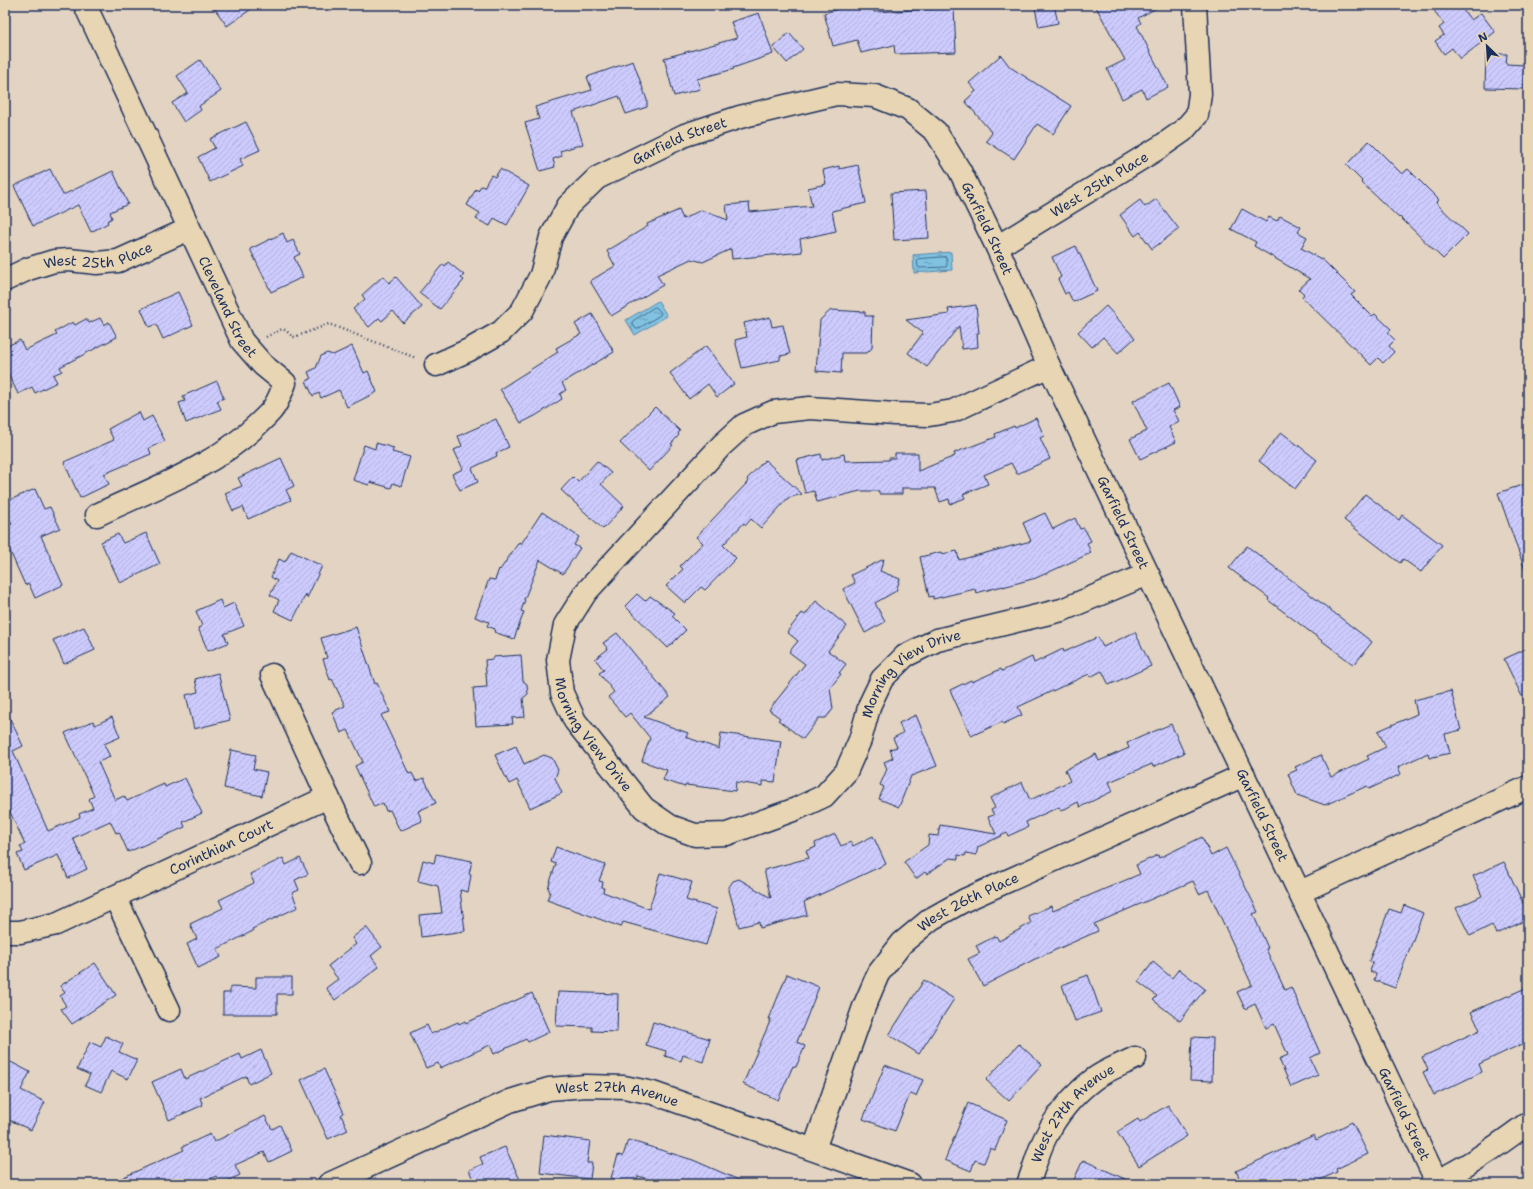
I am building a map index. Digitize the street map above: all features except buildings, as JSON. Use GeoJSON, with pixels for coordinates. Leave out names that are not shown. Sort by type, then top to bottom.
{"type":"FeatureCollection","features":[{"type":"Feature","properties":{"kind":"street","name":"Cleveland Street"},"geometry":{"type":"LineString","coordinates":[[85,5],[239,335],[246,346],[263,365],[285,383],[280,396],[271,411],[249,432],[227,449],[206,463],[97,515]]}},
{"type":"Feature","properties":{"kind":"street","name":"West 25th Place"},"geometry":{"type":"LineString","coordinates":[[997,247],[1183,131],[1197,115],[1200,94],[1195,5]]}},
{"type":"Feature","properties":{"kind":"street","name":"Garfield Street"},"geometry":{"type":"LineString","coordinates":[[436,365],[469,350],[501,332],[522,311],[541,275],[551,237],[568,206],[597,178],[686,135],[740,117],[836,94],[875,96],[908,109],[936,132],[960,171],[997,247],[1049,366],[1300,892],[1436,1183]]}},
{"type":"Feature","properties":{"kind":"street","name":"West 25th Place"},"geometry":{"type":"LineString","coordinates":[[5,280],[54,261],[69,260],[97,263],[118,261],[189,229]]}},
{"type":"Feature","properties":{"kind":"street","name":"Morning View Drive"},"geometry":{"type":"LineString","coordinates":[[1049,366],[953,411],[923,415],[810,408],[773,412],[744,425],[722,445],[586,592],[565,625],[558,660],[562,693],[575,721],[644,808],[670,826],[695,835],[727,834],[796,809],[824,796],[846,772],[860,740],[870,704],[882,679],[905,656],[937,640],[1062,610],[1148,574]]}},
{"type":"Feature","properties":{"kind":"street"},"geometry":{"type":"LineString","coordinates":[[272,675],[360,863]]}},
{"type":"Feature","properties":{"kind":"street","name":"West 26th Place"},"geometry":{"type":"LineString","coordinates":[[814,1149],[864,1007],[878,974],[902,944],[931,919],[966,900],[1244,775]]}},
{"type":"Feature","properties":{"kind":"street"},"geometry":{"type":"LineString","coordinates":[[1300,892],[1528,787]]}},
{"type":"Feature","properties":{"kind":"street","name":"Corinthian Court"},"geometry":{"type":"LineString","coordinates":[[5,932],[20,932],[56,924],[328,797]]}},
{"type":"Feature","properties":{"kind":"street"},"geometry":{"type":"LineString","coordinates":[[115,897],[169,1010]]}},
{"type":"Feature","properties":{"kind":"street","name":"West 27th Avenue"},"geometry":{"type":"LineString","coordinates":[[1028,1184],[1045,1138],[1054,1122],[1066,1106],[1094,1079],[1135,1058]]}},
{"type":"Feature","properties":{"kind":"street","name":"West 27th Avenue"},"geometry":{"type":"LineString","coordinates":[[329,1184],[510,1102],[549,1089],[586,1086],[624,1087],[653,1092],[910,1184]]}},
{"type":"Feature","properties":{"kind":"street"},"geometry":{"type":"LineString","coordinates":[[1436,1183],[1496,1147],[1528,1123]]}},
{"type":"Feature","properties":{"kind":"path"},"geometry":{"type":"LineString","coordinates":[[246,346],[282,329],[287,331],[290,336],[295,337],[329,324],[436,365]]}},
{"type":"Feature","properties":{"kind":"water"},"geometry":{"type":"Polygon","coordinates":[[[951,252],[952,270],[914,273],[913,255],[951,252]]]}},
{"type":"Feature","properties":{"kind":"water"},"geometry":{"type":"Polygon","coordinates":[[[658,301],[667,316],[635,335],[626,320],[658,301]]]}}]}
